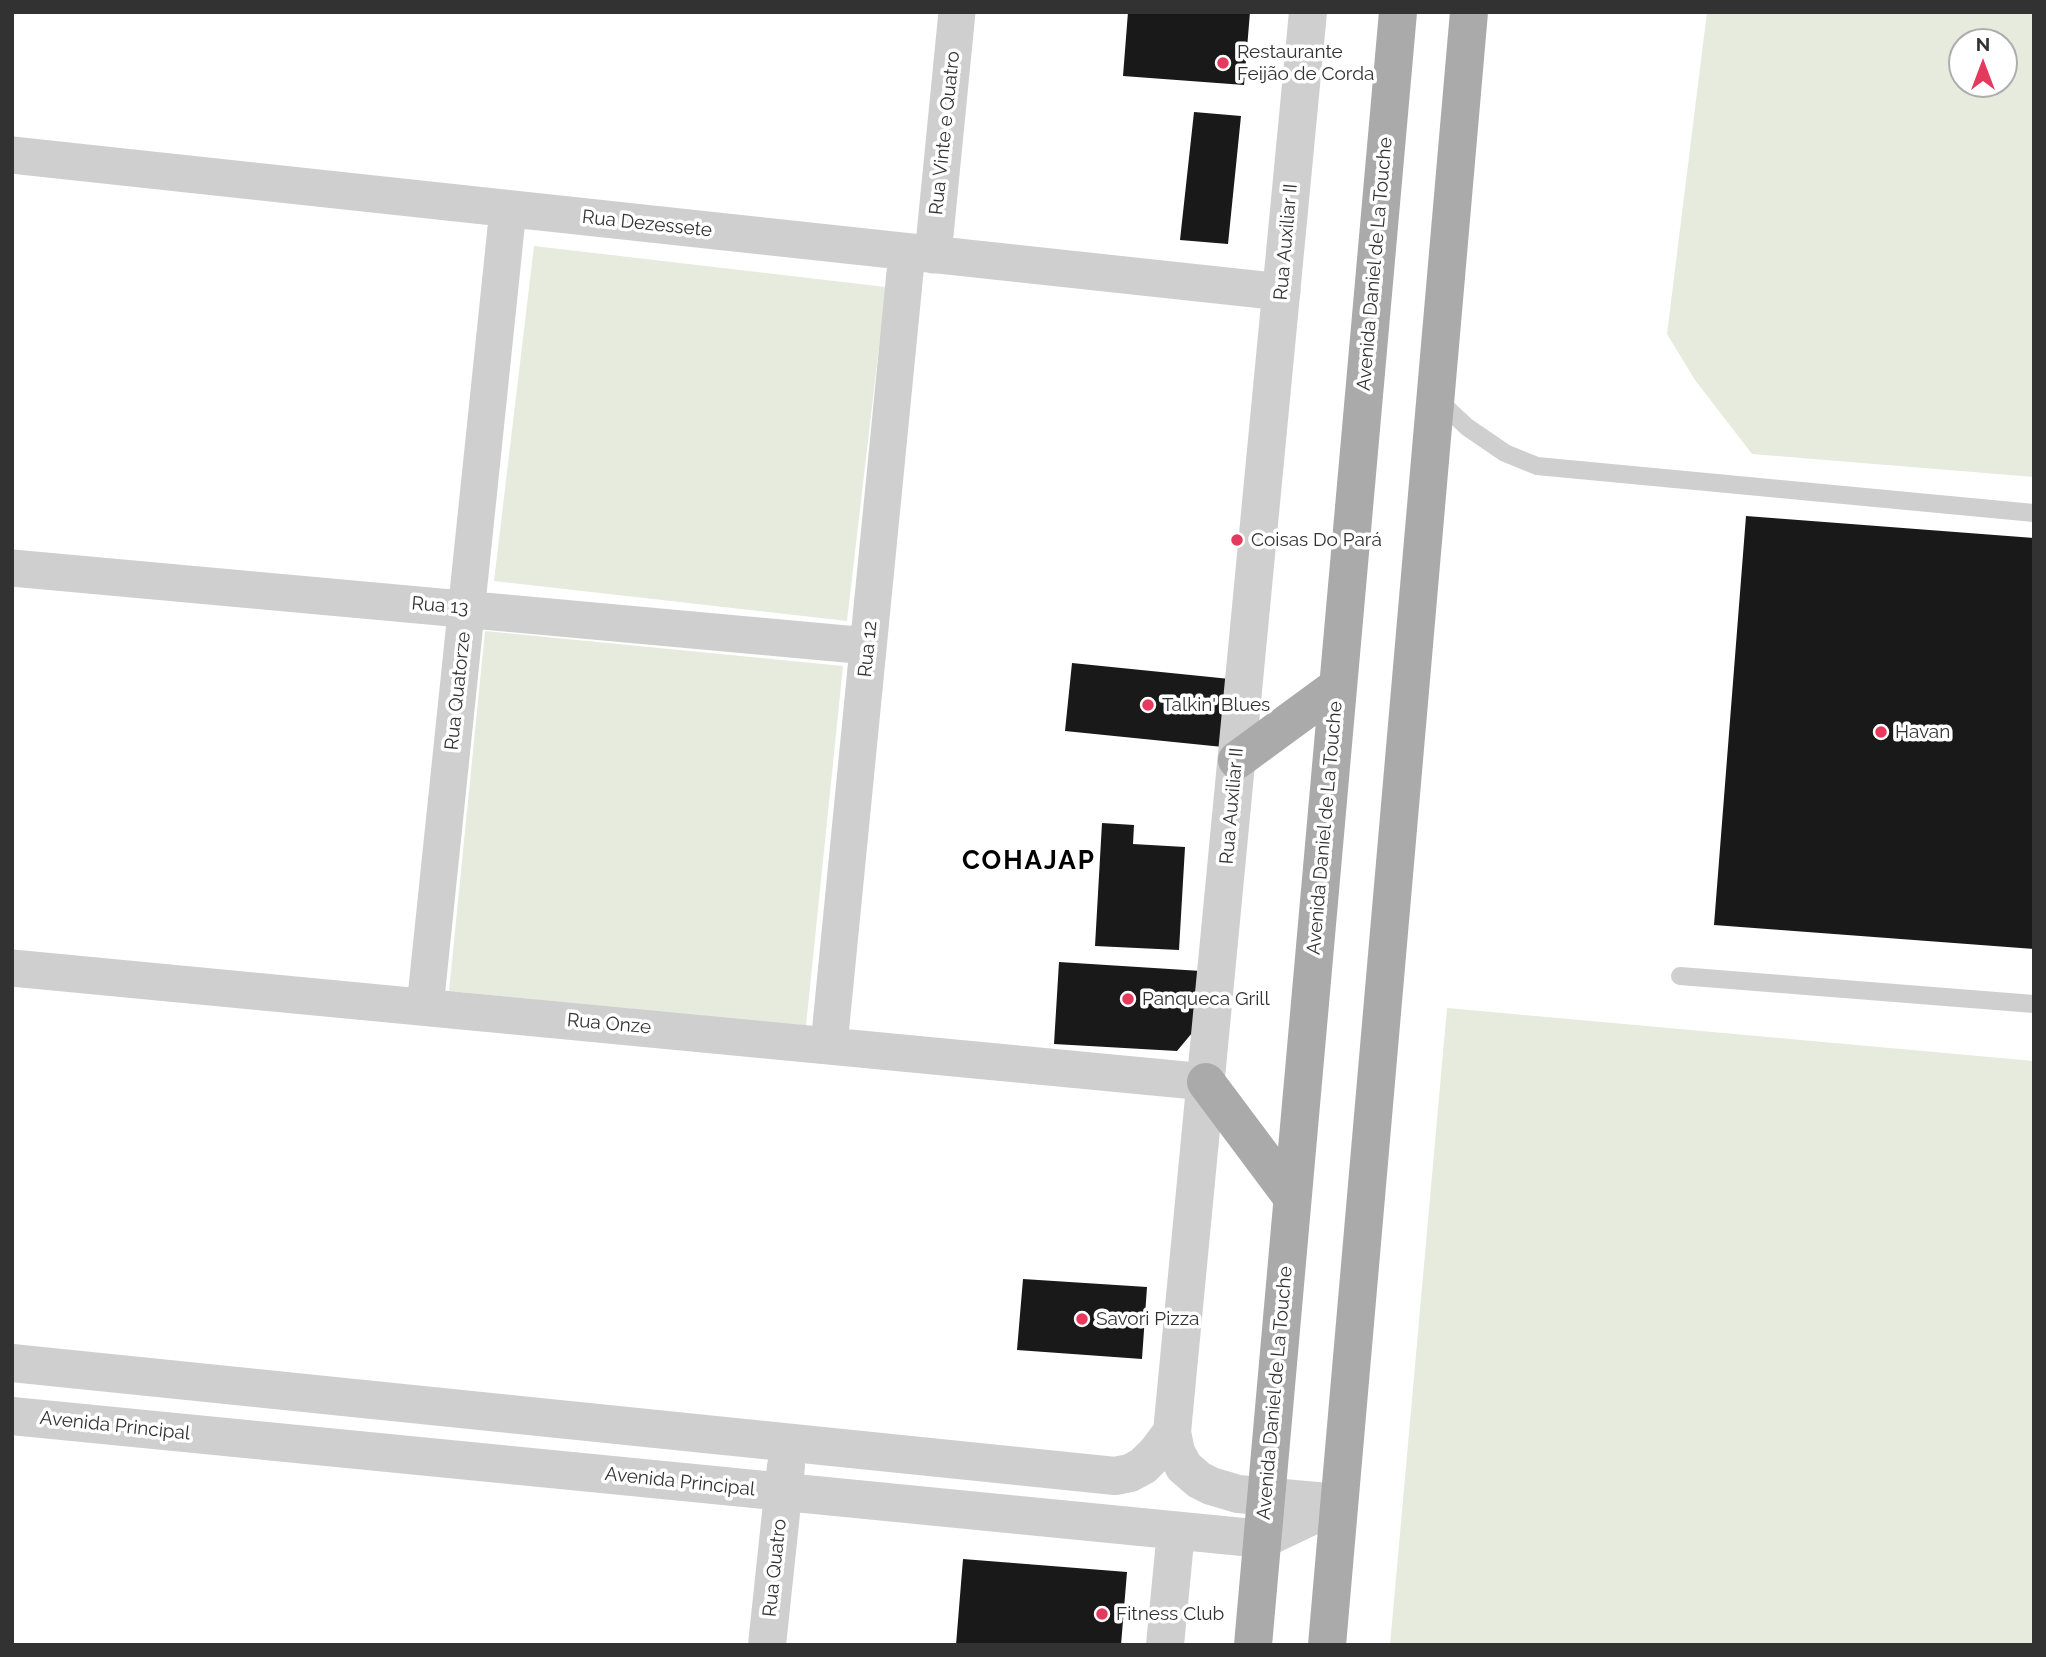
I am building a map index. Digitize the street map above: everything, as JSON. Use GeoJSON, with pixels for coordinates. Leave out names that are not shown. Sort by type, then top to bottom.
{"type":"FeatureCollection","features":[{"type":"Feature","properties":{"kind":"main road","name":"Avenida Daniel de La Touche"},"geometry":{"type":"LineString","coordinates":[[1253,1645],[1398,12]]}},
{"type":"Feature","properties":{"kind":"main road"},"geometry":{"type":"LineString","coordinates":[[1328,1645],[1469,12]]}},
{"type":"Feature","properties":{"kind":"main road"},"geometry":{"type":"LineString","coordinates":[[1237,760],[1338,686]]}},
{"type":"Feature","properties":{"kind":"main road"},"geometry":{"type":"LineString","coordinates":[[1206,1082],[1292,1197]]}},
{"type":"Feature","properties":{"kind":"street","name":"Rua Vinte e Quatro"},"geometry":{"type":"LineString","coordinates":[[920,253],[957,12]]}},
{"type":"Feature","properties":{"kind":"street","name":"Rua Auxiliar II"},"geometry":{"type":"LineString","coordinates":[[1308,12],[1172,1432],[1180,1461],[1199,1480],[1223,1491],[1339,1503]]}},
{"type":"Feature","properties":{"kind":"street","name":"Rua Dezessete"},"geometry":{"type":"LineString","coordinates":[[12,155],[1282,292]]}},
{"type":"Feature","properties":{"kind":"street","name":"Rua Quatorze"},"geometry":{"type":"LineString","coordinates":[[425,1007],[508,209]]}},
{"type":"Feature","properties":{"kind":"street","name":"Rua 12"},"geometry":{"type":"LineString","coordinates":[[829,1045],[868,646],[920,253]]}},
{"type":"Feature","properties":{"kind":"street","name":"Rua 13"},"geometry":{"type":"LineString","coordinates":[[12,568],[868,646]]}},
{"type":"Feature","properties":{"kind":"street","name":"Rua Onze"},"geometry":{"type":"LineString","coordinates":[[12,968],[1206,1082]]}},
{"type":"Feature","properties":{"kind":"street"},"geometry":{"type":"LineString","coordinates":[[12,1363],[1115,1476],[1130,1473],[1143,1466],[1172,1432]]}},
{"type":"Feature","properties":{"kind":"street","name":"Avenida Principal"},"geometry":{"type":"LineString","coordinates":[[12,1416],[1263,1539]]}},
{"type":"Feature","properties":{"kind":"street","name":"Rua Quatro"},"geometry":{"type":"LineString","coordinates":[[767,1645],[788,1444]]}},
{"type":"Feature","properties":{"kind":"street"},"geometry":{"type":"LineString","coordinates":[[1263,1539],[1339,1503]]}},
{"type":"Feature","properties":{"kind":"street"},"geometry":{"type":"LineString","coordinates":[[1164,1645],[1176,1531]]}},
{"type":"Feature","properties":{"kind":"lane"},"geometry":{"type":"LineString","coordinates":[[1436,398],[1467,427],[1505,453],[1538,466],[2034,513]]}},
{"type":"Feature","properties":{"kind":"lane"},"geometry":{"type":"LineString","coordinates":[[1680,976],[2034,1004]]}},
{"type":"Feature","properties":{"kind":"shaded area"},"geometry":{"type":"Polygon","coordinates":[[[1707,12],[2034,12],[2034,477],[1752,454],[1695,380],[1667,334],[1707,12]]]}},
{"type":"Feature","properties":{"kind":"shaded area"},"geometry":{"type":"Polygon","coordinates":[[[534,246],[886,287],[847,621],[494,581],[534,246]]]}},
{"type":"Feature","properties":{"kind":"shaded area"},"geometry":{"type":"Polygon","coordinates":[[[485,631],[843,666],[806,1026],[449,991],[485,631]]]}},
{"type":"Feature","properties":{"kind":"shaded area"},"geometry":{"type":"Polygon","coordinates":[[[1447,1008],[2034,1061],[2034,1645],[1390,1645],[1447,1008]]]}},
{"type":"Feature","properties":{"kind":"building"},"geometry":{"type":"Polygon","coordinates":[[[1128,12],[1250,12],[1244,85],[1123,76],[1128,12]]]}},
{"type":"Feature","properties":{"kind":"building"},"geometry":{"type":"Polygon","coordinates":[[[1194,112],[1241,116],[1228,244],[1180,240],[1194,112]]]}},
{"type":"Feature","properties":{"kind":"building","name":"Havan"},"geometry":{"type":"Polygon","coordinates":[[[1746,516],[2034,538],[2034,949],[1714,925],[1746,516]]]}},
{"type":"Feature","properties":{"kind":"building","name":"Talkin' Blues"},"geometry":{"type":"Polygon","coordinates":[[[1072,663],[1230,679],[1223,747],[1065,731],[1072,663]]]}},
{"type":"Feature","properties":{"kind":"building"},"geometry":{"type":"Polygon","coordinates":[[[1102,823],[1134,825],[1133,844],[1185,847],[1179,950],[1095,946],[1102,823]]]}},
{"type":"Feature","properties":{"kind":"building","name":"Panqueca Grill"},"geometry":{"type":"Polygon","coordinates":[[[1059,962],[1201,971],[1197,1027],[1177,1051],[1054,1044],[1059,962]]]}},
{"type":"Feature","properties":{"kind":"building","name":"Savori Pizza"},"geometry":{"type":"Polygon","coordinates":[[[1023,1279],[1147,1287],[1142,1359],[1017,1350],[1023,1279]]]}},
{"type":"Feature","properties":{"kind":"building"},"geometry":{"type":"Polygon","coordinates":[[[963,1559],[1127,1572],[1121,1645],[956,1645],[963,1559]]]}},
{"type":"Feature","properties":{"kind":"place","name":"Restaurante Feijão de Corda"},"geometry":{"type":"Point","coordinates":[1223,63]}},
{"type":"Feature","properties":{"kind":"place","name":"Coisas Do Pará"},"geometry":{"type":"Point","coordinates":[1237,540]}},
{"type":"Feature","properties":{"kind":"place","name":"Talkin' Blues"},"geometry":{"type":"Point","coordinates":[1148,705]}},
{"type":"Feature","properties":{"kind":"place","name":"Havan"},"geometry":{"type":"Point","coordinates":[1881,732]}},
{"type":"Feature","properties":{"kind":"place","name":"Panqueca Grill"},"geometry":{"type":"Point","coordinates":[1128,999]}},
{"type":"Feature","properties":{"kind":"place","name":"Savori Pizza"},"geometry":{"type":"Point","coordinates":[1082,1319]}},
{"type":"Feature","properties":{"kind":"place","name":"Fitness Club"},"geometry":{"type":"Point","coordinates":[1102,1614]}},
{"type":"Feature","properties":{"kind":"district","name":"COHAJAP"},"geometry":{"type":"Point","coordinates":[1029,861]}}]}
